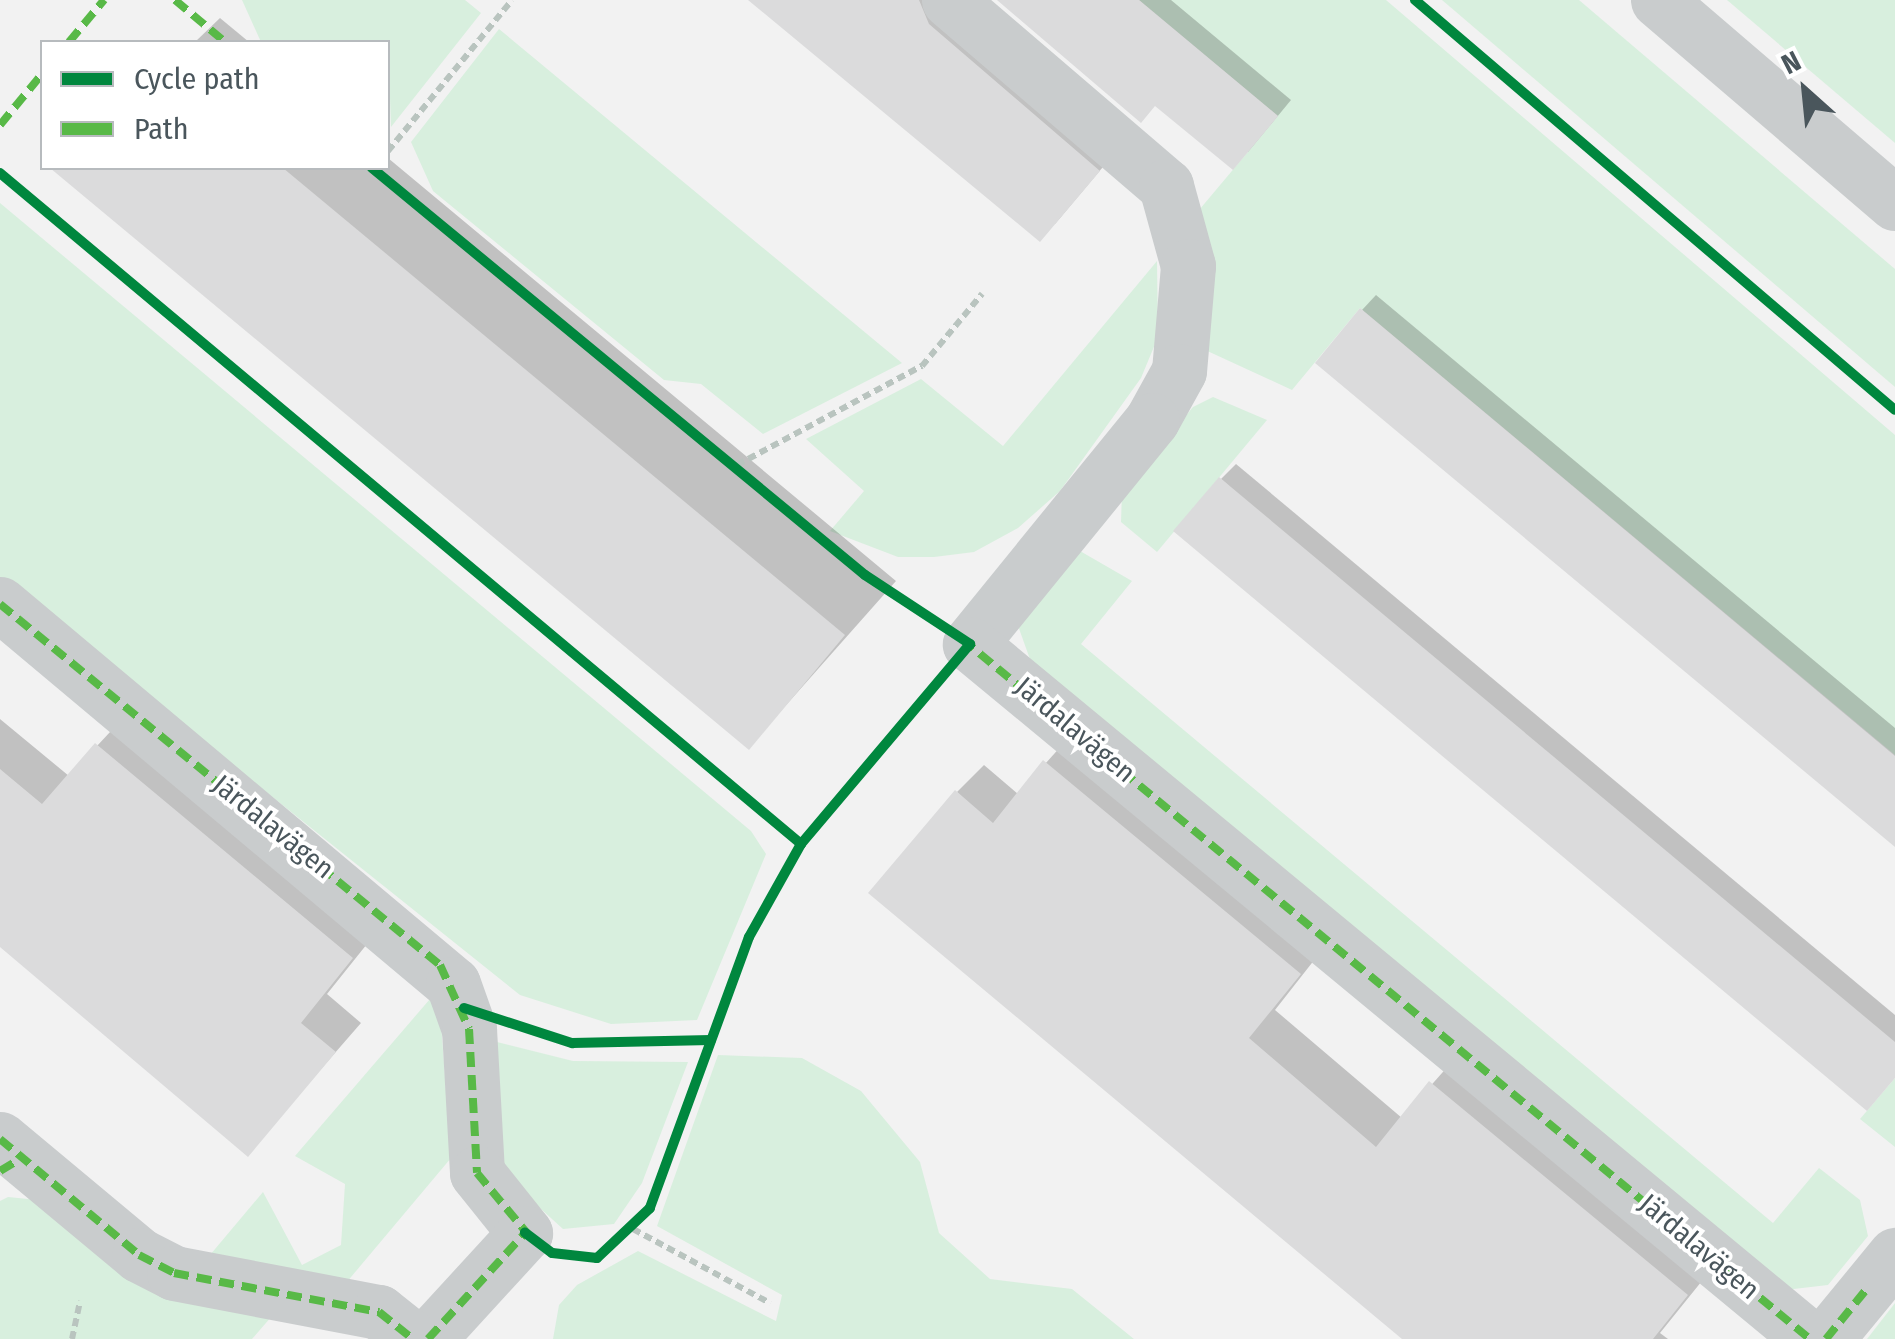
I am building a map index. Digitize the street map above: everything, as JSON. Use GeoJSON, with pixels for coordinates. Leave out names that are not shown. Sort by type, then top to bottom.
{"type":"FeatureCollection","features":[{"type":"Feature","properties":{"kind":"street","name":"Järdalavägen"},"geometry":{"type":"LineString","coordinates":[[949,0],[1166,186],[1188,266],[1179,371],[1152,420],[970,644],[1810,1339]]}},
{"type":"Feature","properties":{"kind":"street"},"geometry":{"type":"LineString","coordinates":[[1658,0],[1895,203]]}},
{"type":"Feature","properties":{"kind":"street","name":"Järdalavägen"},"geometry":{"type":"LineString","coordinates":[[0,604],[454,984],[469,1029],[477,1172],[524,1234],[428,1339]]}},
{"type":"Feature","properties":{"kind":"street"},"geometry":{"type":"LineString","coordinates":[[7,1156],[139,1255],[174,1273],[379,1312],[412,1339]]}},
{"type":"Feature","properties":{"kind":"street"},"geometry":{"type":"LineString","coordinates":[[1826,1339],[1895,1255]]}},
{"type":"Feature","properties":{"kind":"path"},"geometry":{"type":"LineString","coordinates":[[390,149],[512,0]]}},
{"type":"Feature","properties":{"kind":"path"},"geometry":{"type":"LineString","coordinates":[[737,465],[922,366],[982,294]]}},
{"type":"Feature","properties":{"kind":"path"},"geometry":{"type":"LineString","coordinates":[[633,1229],[770,1303]]}},
{"type":"Feature","properties":{"kind":"green space"},"geometry":{"type":"Polygon","coordinates":[[[242,0],[465,0],[481,13],[391,127],[390,40],[260,40],[242,0]]]}},
{"type":"Feature","properties":{"kind":"green space"},"geometry":{"type":"Polygon","coordinates":[[[1139,0],[1386,0],[1895,435],[1895,755],[1360,308],[1292,390],[1203,349],[1189,222],[1278,116],[1139,0]]]}},
{"type":"Feature","properties":{"kind":"green space"},"geometry":{"type":"Polygon","coordinates":[[[1442,0],[1579,0],[1895,269],[1895,387],[1442,0]]]}},
{"type":"Feature","properties":{"kind":"green space"},"geometry":{"type":"Polygon","coordinates":[[[1727,0],[1895,0],[1895,143],[1727,0]]]}},
{"type":"Feature","properties":{"kind":"green space"},"geometry":{"type":"Polygon","coordinates":[[[499,29],[902,363],[763,434],[701,384],[664,380],[433,191],[411,142],[499,29]]]}},
{"type":"Feature","properties":{"kind":"green space"},"geometry":{"type":"Polygon","coordinates":[[[0,203],[751,831],[766,854],[697,1020],[611,1024],[520,995],[0,579],[0,203]]]}},
{"type":"Feature","properties":{"kind":"green space"},"geometry":{"type":"Polygon","coordinates":[[[1157,261],[1158,337],[1141,378],[1060,491],[1018,528],[974,552],[934,557],[898,557],[830,531],[864,491],[806,439],[921,379],[1003,446],[1157,261]]]}},
{"type":"Feature","properties":{"kind":"green space"},"geometry":{"type":"Polygon","coordinates":[[[1213,397],[1267,420],[1157,552],[1121,522],[1122,492],[1193,407],[1213,397]]]}},
{"type":"Feature","properties":{"kind":"green space"},"geometry":{"type":"Polygon","coordinates":[[[1080,551],[1132,581],[1081,644],[1773,1223],[1819,1168],[1860,1200],[1868,1236],[1828,1285],[1785,1290],[1031,662],[1017,623],[1080,551]]]}},
{"type":"Feature","properties":{"kind":"green space"},"geometry":{"type":"Polygon","coordinates":[[[430,999],[441,1023],[451,1158],[346,1283],[210,1255],[263,1192],[302,1265],[341,1245],[345,1184],[295,1156],[430,999]]]}},
{"type":"Feature","properties":{"kind":"green space"},"geometry":{"type":"Polygon","coordinates":[[[493,1041],[573,1061],[688,1062],[642,1183],[614,1224],[563,1229],[509,1180],[494,1145],[493,1041]]]}},
{"type":"Feature","properties":{"kind":"green space"},"geometry":{"type":"Polygon","coordinates":[[[718,1055],[802,1058],[861,1091],[920,1162],[939,1233],[990,1279],[1072,1289],[1134,1339],[553,1339],[559,1305],[577,1285],[638,1251],[776,1321],[782,1295],[657,1226],[718,1055]]]}},
{"type":"Feature","properties":{"kind":"green space"},"geometry":{"type":"Polygon","coordinates":[[[1895,1078],[1895,1147],[1860,1119],[1895,1078]]]}},
{"type":"Feature","properties":{"kind":"green space"},"geometry":{"type":"Polygon","coordinates":[[[8,1197],[38,1200],[272,1316],[252,1339],[0,1339],[0,1201],[8,1197]]]}},
{"type":"Feature","properties":{"kind":"green space"},"geometry":{"type":"Polygon","coordinates":[[[1895,1303],[1895,1339],[1867,1339],[1895,1303]]]}},
{"type":"Feature","properties":{"kind":"building"},"geometry":{"type":"Polygon","coordinates":[[[748,0],[919,0],[929,24],[1100,171],[1040,242],[748,0]]]}},
{"type":"Feature","properties":{"kind":"building"},"geometry":{"type":"Polygon","coordinates":[[[997,0],[1139,0],[1278,116],[1233,170],[1155,106],[1141,123],[997,0]]]}},
{"type":"Feature","properties":{"kind":"building"},"geometry":{"type":"Polygon","coordinates":[[[52,170],[285,170],[845,635],[749,750],[52,170]]]}},
{"type":"Feature","properties":{"kind":"building"},"geometry":{"type":"Polygon","coordinates":[[[1360,308],[1895,756],[1895,847],[1315,363],[1360,308]]]}},
{"type":"Feature","properties":{"kind":"building"},"geometry":{"type":"Polygon","coordinates":[[[1219,477],[1895,1042],[1895,1078],[1867,1111],[1173,531],[1219,477]]]}},
{"type":"Feature","properties":{"kind":"building"},"geometry":{"type":"Polygon","coordinates":[[[95,743],[353,958],[301,1023],[336,1052],[248,1157],[0,947],[0,769],[42,804],[95,743]]]}},
{"type":"Feature","properties":{"kind":"building"},"geometry":{"type":"Polygon","coordinates":[[[1043,760],[1301,974],[1249,1038],[1376,1147],[1429,1081],[1688,1295],[1653,1339],[1402,1339],[868,893],[955,790],[993,823],[1043,760]]]}},
{"type":"Feature","properties":{"kind":"marked path"},"geometry":{"type":"LineString","coordinates":[[71,40],[104,0]]}},
{"type":"Feature","properties":{"kind":"marked path"},"geometry":{"type":"LineString","coordinates":[[175,0],[223,40]]}},
{"type":"Feature","properties":{"kind":"marked path"},"geometry":{"type":"LineString","coordinates":[[0,125],[40,76]]}},
{"type":"Feature","properties":{"kind":"marked path"},"geometry":{"type":"LineString","coordinates":[[0,604],[440,965],[469,1029],[477,1173],[531,1238]]}},
{"type":"Feature","properties":{"kind":"marked path"},"geometry":{"type":"LineString","coordinates":[[962,639],[1810,1339]]}},
{"type":"Feature","properties":{"kind":"marked path"},"geometry":{"type":"LineString","coordinates":[[0,1139],[139,1255],[174,1273],[379,1312],[413,1339]]}},
{"type":"Feature","properties":{"kind":"marked path"},"geometry":{"type":"LineString","coordinates":[[0,1171],[22,1158]]}},
{"type":"Feature","properties":{"kind":"marked path"},"geometry":{"type":"LineString","coordinates":[[428,1339],[525,1233]]}},
{"type":"Feature","properties":{"kind":"marked path"},"geometry":{"type":"LineString","coordinates":[[1826,1339],[1865,1291]]}},
{"type":"Feature","properties":{"kind":"cycle path"},"geometry":{"type":"LineString","coordinates":[[1415,0],[1895,410]]}},
{"type":"Feature","properties":{"kind":"cycle path"},"geometry":{"type":"LineString","coordinates":[[374,170],[865,575],[970,644],[801,844],[749,937],[650,1208],[597,1258],[552,1253],[525,1233]]}},
{"type":"Feature","properties":{"kind":"cycle path"},"geometry":{"type":"LineString","coordinates":[[0,173],[801,844]]}},
{"type":"Feature","properties":{"kind":"cycle path"},"geometry":{"type":"LineString","coordinates":[[464,1008],[572,1043],[711,1040]]}}]}
